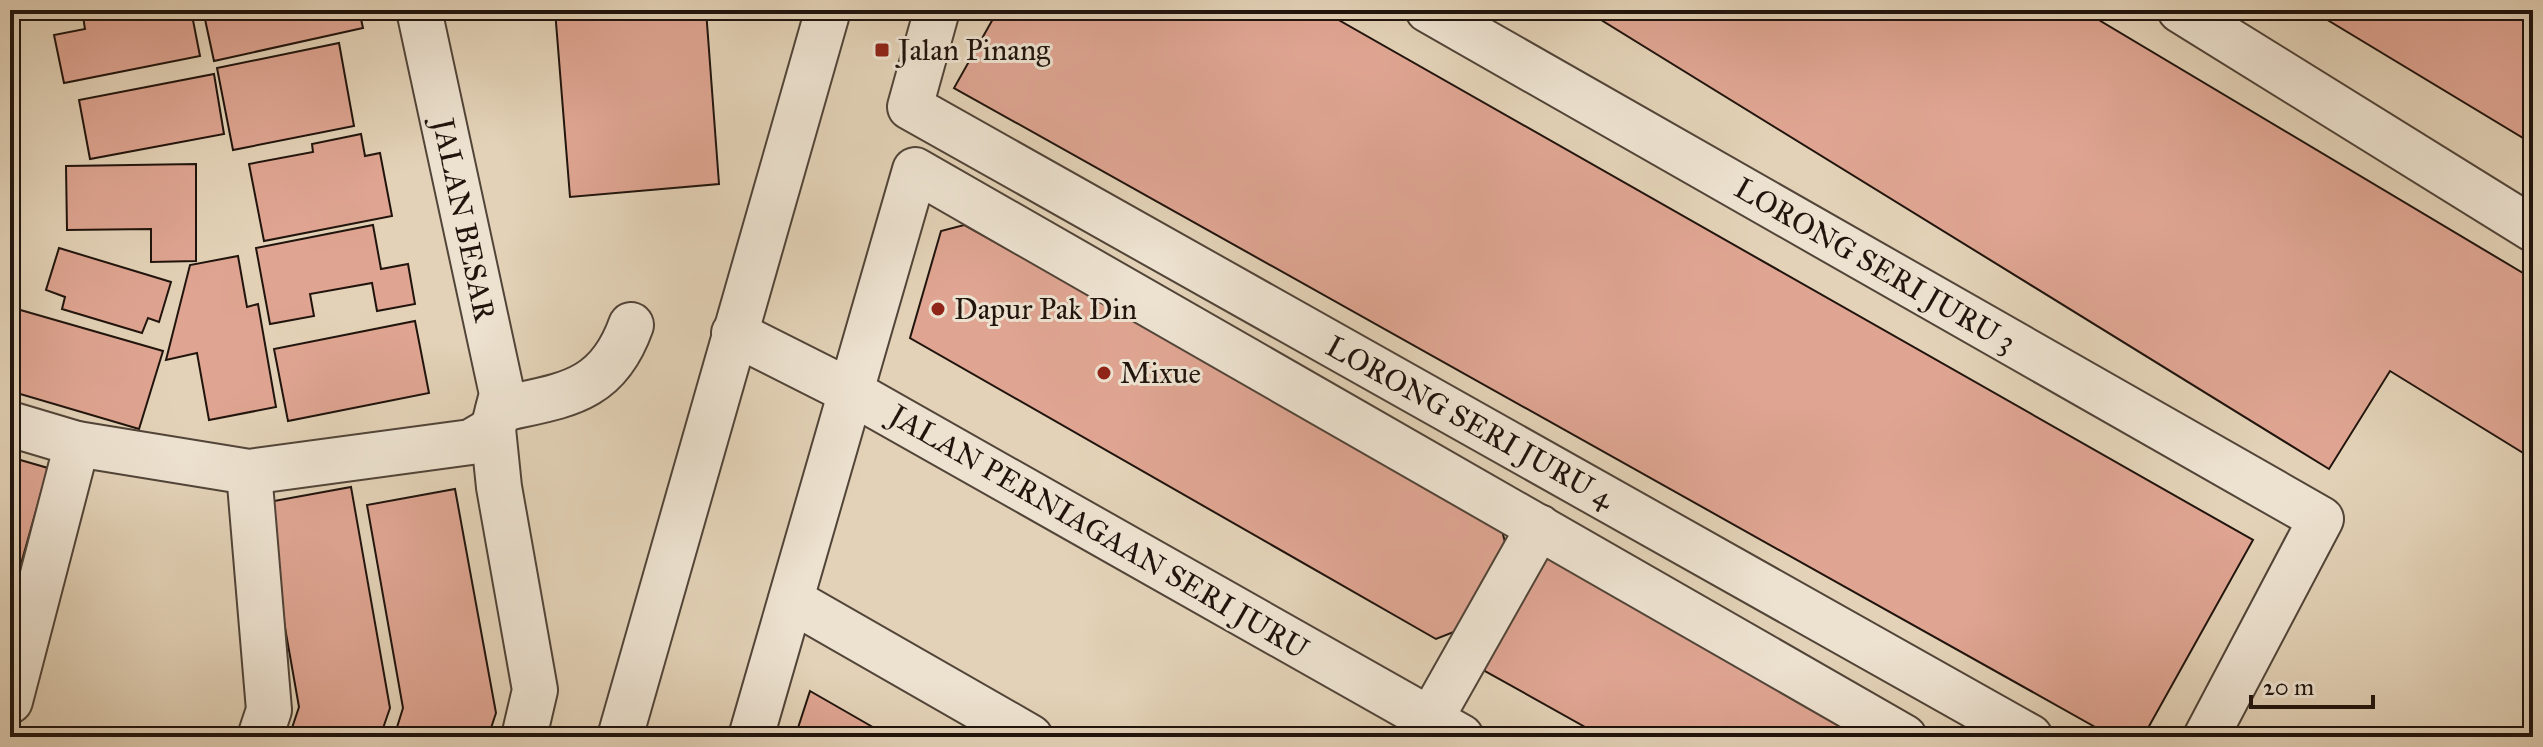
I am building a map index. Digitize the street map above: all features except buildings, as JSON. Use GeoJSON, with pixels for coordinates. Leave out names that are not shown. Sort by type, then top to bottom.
{"type":"FeatureCollection","features":[{"type":"Feature","properties":{"kind":"street","name":"JALAN BESAR"},"geometry":{"type":"LineString","coordinates":[[419,10],[502,394],[496,420],[499,487],[535,690],[524,737]]}},
{"type":"Feature","properties":{"kind":"street"},"geometry":{"type":"LineString","coordinates":[[620,737],[828,10]]}},
{"type":"Feature","properties":{"kind":"street","name":"LORONG SERI JURU 4"},"geometry":{"type":"LineString","coordinates":[[937,10],[910,107],[2030,737]]}},
{"type":"Feature","properties":{"kind":"street","name":"LORONG SERI JURU 3"},"geometry":{"type":"LineString","coordinates":[[1428,10],[2321,519],[2206,737]]}},
{"type":"Feature","properties":{"kind":"street"},"geometry":{"type":"LineString","coordinates":[[2180,10],[2533,229]]}},
{"type":"Feature","properties":{"kind":"street"},"geometry":{"type":"LineString","coordinates":[[751,737],[915,170],[1904,737]]}},
{"type":"Feature","properties":{"kind":"street"},"geometry":{"type":"LineString","coordinates":[[10,424],[77,444],[249,472],[471,442],[496,420],[578,392],[622,348],[631,325]]}},
{"type":"Feature","properties":{"kind":"street","name":"JALAN PERNIAGAAN SERI JURU"},"geometry":{"type":"LineString","coordinates":[[734,333],[851,392],[1445,728]]}},
{"type":"Feature","properties":{"kind":"street"},"geometry":{"type":"LineString","coordinates":[[10,701],[77,444]]}},
{"type":"Feature","properties":{"kind":"street"},"geometry":{"type":"LineString","coordinates":[[249,472],[269,710],[260,737]]}},
{"type":"Feature","properties":{"kind":"street"},"geometry":{"type":"LineString","coordinates":[[1445,728],[1539,527]]}},
{"type":"Feature","properties":{"kind":"street"},"geometry":{"type":"LineString","coordinates":[[791,600],[1030,737]]}},
{"type":"Feature","properties":{"kind":"place","name":"Jalan Pinang"},"geometry":{"type":"Point","coordinates":[882,50]}},
{"type":"Feature","properties":{"kind":"place","name":"Dapur Pak Din"},"geometry":{"type":"Point","coordinates":[938,309]}},
{"type":"Feature","properties":{"kind":"place","name":"Mixue"},"geometry":{"type":"Point","coordinates":[1104,373]}}]}
